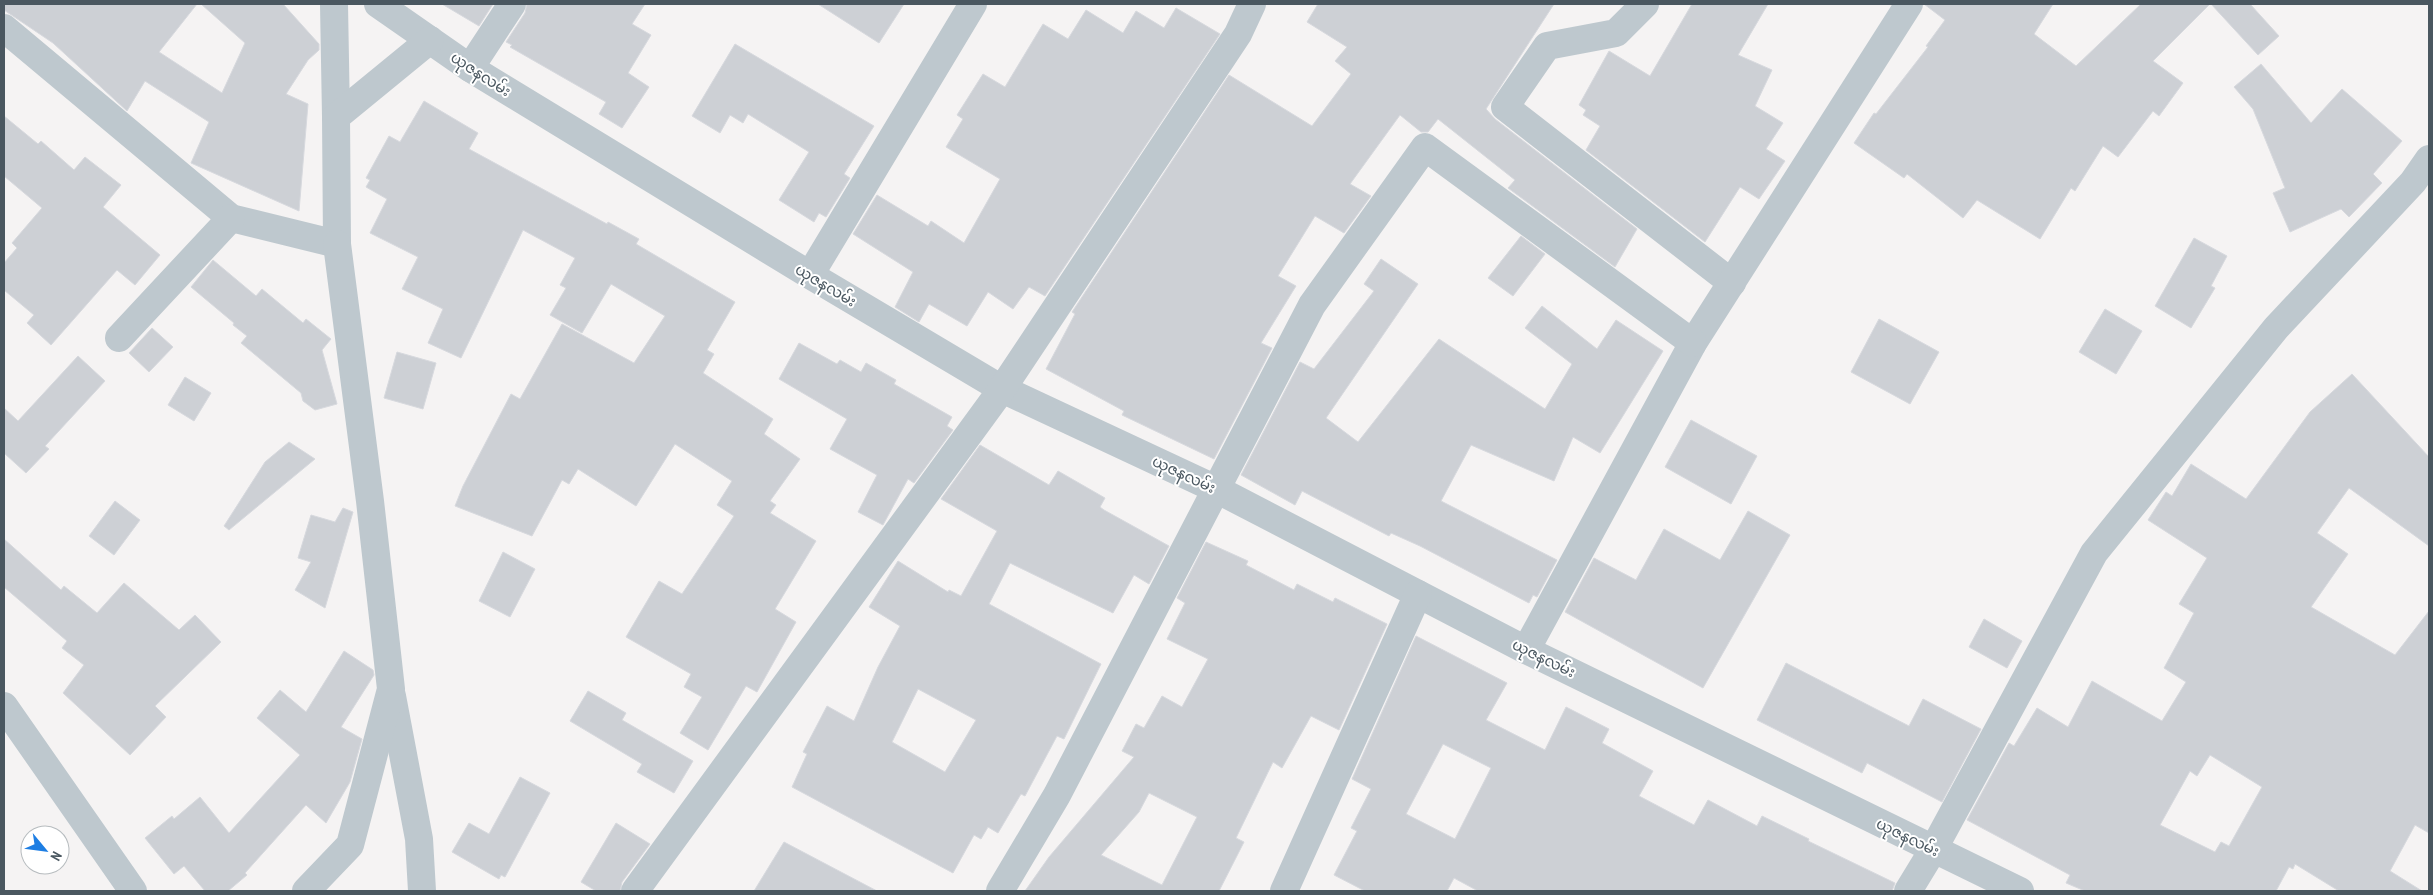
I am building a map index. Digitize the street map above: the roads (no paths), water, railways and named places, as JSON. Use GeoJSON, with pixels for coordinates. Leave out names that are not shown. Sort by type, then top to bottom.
{"type":"FeatureCollection","features":[{"type":"Feature","properties":{"kind":"street"},"geometry":{"type":"LineString","coordinates":[[334,4],[337,244],[370,501],[391,689],[419,839],[422,891]]}},
{"type":"Feature","properties":{"kind":"street","name":"ယုဇနလမ်း"},"geometry":{"type":"LineString","coordinates":[[378,4],[470,68],[810,276],[1002,389],[1216,489],[1526,650],[2020,891]]}},
{"type":"Feature","properties":{"kind":"street"},"geometry":{"type":"LineString","coordinates":[[470,68],[512,4]]}},
{"type":"Feature","properties":{"kind":"street"},"geometry":{"type":"LineString","coordinates":[[810,276],[973,4]]}},
{"type":"Feature","properties":{"kind":"street"},"geometry":{"type":"LineString","coordinates":[[635,891],[1002,389],[1238,34],[1252,4]]}},
{"type":"Feature","properties":{"kind":"street"},"geometry":{"type":"LineString","coordinates":[[1645,4],[1616,33],[1547,46],[1505,107],[1732,283]]}},
{"type":"Feature","properties":{"kind":"street"},"geometry":{"type":"LineString","coordinates":[[1526,650],[1692,343],[1909,4]]}},
{"type":"Feature","properties":{"kind":"street"},"geometry":{"type":"LineString","coordinates":[[4,28],[231,218],[337,244]]}},
{"type":"Feature","properties":{"kind":"street"},"geometry":{"type":"LineString","coordinates":[[336,117],[430,40]]}},
{"type":"Feature","properties":{"kind":"street"},"geometry":{"type":"LineString","coordinates":[[1000,891],[1057,795],[1312,305],[1424,147],[1692,343]]}},
{"type":"Feature","properties":{"kind":"street"},"geometry":{"type":"LineString","coordinates":[[1908,891],[1933,850],[2094,553],[2276,328],[2413,182],[2429,159]]}},
{"type":"Feature","properties":{"kind":"street"},"geometry":{"type":"LineString","coordinates":[[119,338],[231,218]]}},
{"type":"Feature","properties":{"kind":"street"},"geometry":{"type":"LineString","coordinates":[[1284,891],[1418,594]]}},
{"type":"Feature","properties":{"kind":"street"},"geometry":{"type":"LineString","coordinates":[[306,891],[350,845],[391,689]]}},
{"type":"Feature","properties":{"kind":"street"},"geometry":{"type":"LineString","coordinates":[[4,706],[133,891]]}}]}
